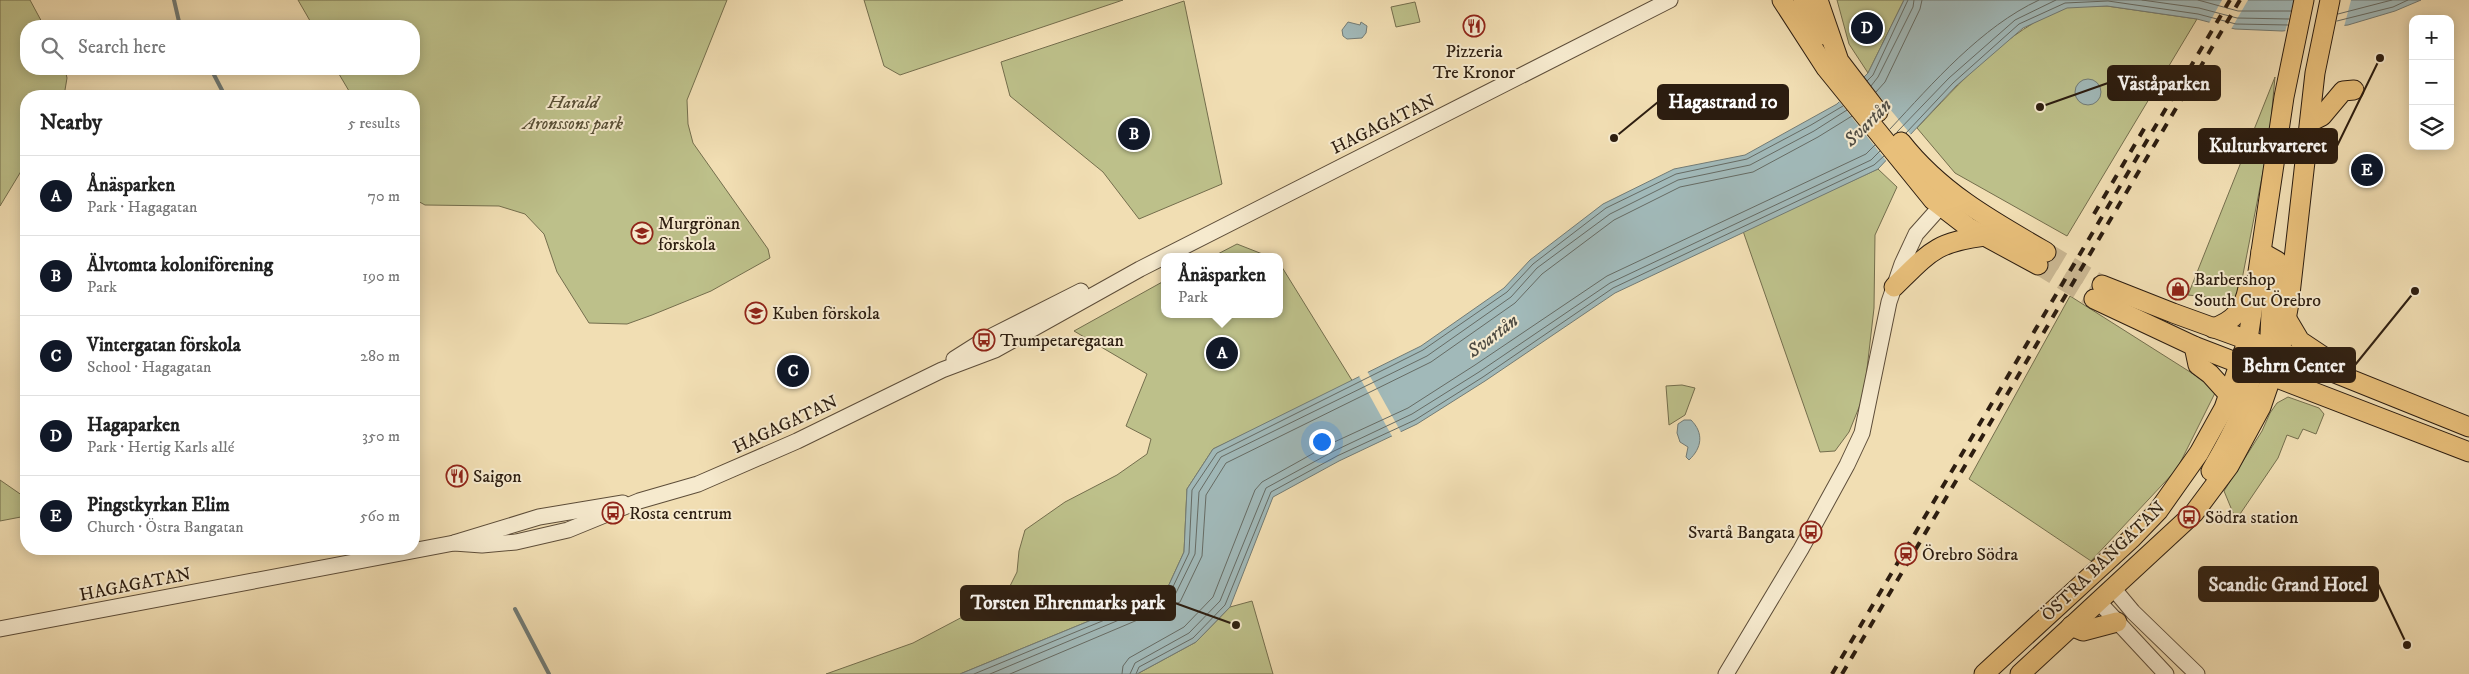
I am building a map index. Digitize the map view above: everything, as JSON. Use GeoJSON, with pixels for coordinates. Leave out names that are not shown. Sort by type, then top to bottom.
{"type":"FeatureCollection","features":[{"type":"Feature","properties":{"kind":"main road"},"geometry":{"type":"LineString","coordinates":[[1782,0],[1796,24],[1902,152],[1968,227],[1985,236],[2042,258],[1976,211],[1942,197]]}},
{"type":"Feature","properties":{"kind":"main road"},"geometry":{"type":"LineString","coordinates":[[1802,0],[1816,28],[1832,42]]}},
{"type":"Feature","properties":{"kind":"main road"},"geometry":{"type":"LineString","coordinates":[[1818,0],[1850,87]]}},
{"type":"Feature","properties":{"kind":"main road","name":"ÖSTRA BANGATAN"},"geometry":{"type":"LineString","coordinates":[[2020,674],[2194,513],[2245,440],[2261,407],[2261,252],[2289,70],[2304,0]]}},
{"type":"Feature","properties":{"kind":"main road","name":"ÖSTRA BANGATAN"},"geometry":{"type":"LineString","coordinates":[[1984,674],[2151,518],[2176,488],[2199,453],[2229,395],[2260,359],[2286,319],[2315,74],[2330,0]]}},
{"type":"Feature","properties":{"kind":"main road"},"geometry":{"type":"LineString","coordinates":[[2289,70],[2315,74]]}},
{"type":"Feature","properties":{"kind":"main road"},"geometry":{"type":"LineString","coordinates":[[2289,70],[2302,86],[2302,114],[2310,122],[2322,116],[2343,91],[2354,90]]}},
{"type":"Feature","properties":{"kind":"main road"},"geometry":{"type":"LineString","coordinates":[[1894,286],[1940,246],[1959,240],[1985,236]]}},
{"type":"Feature","properties":{"kind":"main road"},"geometry":{"type":"LineString","coordinates":[[2213,328],[2225,324],[2236,316],[2242,307],[2252,272],[2261,252]]}},
{"type":"Feature","properties":{"kind":"main road"},"geometry":{"type":"LineString","coordinates":[[2260,359],[2194,346],[2138,319],[2098,292],[2213,328],[2260,359],[2462,449],[2466,425],[2362,383],[2305,345],[2286,319]]}},
{"type":"Feature","properties":{"kind":"main road"},"geometry":{"type":"LineString","coordinates":[[2138,319],[2166,324],[2349,391],[2362,383]]}},
{"type":"Feature","properties":{"kind":"main road"},"geometry":{"type":"LineString","coordinates":[[2194,346],[2198,365],[2210,374],[2229,395]]}},
{"type":"Feature","properties":{"kind":"main road"},"geometry":{"type":"LineString","coordinates":[[2099,568],[2113,588]]}},
{"type":"Feature","properties":{"kind":"main road"},"geometry":{"type":"LineString","coordinates":[[2084,582],[2098,601]]}},
{"type":"Feature","properties":{"kind":"main road"},"geometry":{"type":"LineString","coordinates":[[2071,626],[2083,631],[2117,622]]}},
{"type":"Feature","properties":{"kind":"street","name":"HAGAGATAN"},"geometry":{"type":"LineString","coordinates":[[1170,253],[1670,0]]}},
{"type":"Feature","properties":{"kind":"street"},"geometry":{"type":"LineString","coordinates":[[1726,674],[1801,549],[1847,465],[1862,433],[1894,286],[1902,264],[1922,226],[1942,197]]}},
{"type":"Feature","properties":{"kind":"street","name":"HAGAGATAN"},"geometry":{"type":"LineString","coordinates":[[420,549],[454,543],[482,545],[516,542],[568,530],[639,501],[690,486],[722,474],[797,441],[942,370],[995,350],[1161,257]]}},
{"type":"Feature","properties":{"kind":"street","name":"HAGAGATAN"},"geometry":{"type":"LineString","coordinates":[[0,628],[390,555]]}},
{"type":"Feature","properties":{"kind":"street"},"geometry":{"type":"LineString","coordinates":[[2113,588],[2133,612],[2196,674]]}},
{"type":"Feature","properties":{"kind":"street"},"geometry":{"type":"LineString","coordinates":[[2098,601],[2166,674]]}},
{"type":"Feature","properties":{"kind":"green space"},"geometry":{"type":"Polygon","coordinates":[[[0,0],[30,0],[41,20],[20,20],[20,75],[66,75],[67,78],[65,90],[20,90],[20,173],[0,206],[0,0]]]}},
{"type":"Feature","properties":{"kind":"green space","name":"Harald Aronssons park"},"geometry":{"type":"Polygon","coordinates":[[[298,0],[727,0],[687,100],[688,124],[693,143],[768,249],[770,258],[711,291],[627,324],[589,323],[557,272],[544,234],[525,214],[499,206],[425,205],[420,202],[420,90],[348,90],[340,75],[420,75],[420,20],[310,20],[298,0]]]}},
{"type":"Feature","properties":{"kind":"green space"},"geometry":{"type":"Polygon","coordinates":[[[864,0],[1123,0],[900,75],[884,66],[864,0]]]}},
{"type":"Feature","properties":{"kind":"green space"},"geometry":{"type":"Polygon","coordinates":[[[1837,0],[1904,0],[1868,73],[1849,44],[1837,0]]]}},
{"type":"Feature","properties":{"kind":"green space"},"geometry":{"type":"Polygon","coordinates":[[[1184,1],[1222,184],[1139,219],[1103,172],[1010,96],[1001,62],[1184,1]]]}},
{"type":"Feature","properties":{"kind":"green space"},"geometry":{"type":"Polygon","coordinates":[[[1415,2],[1420,22],[1396,27],[1391,7],[1415,2]]]}},
{"type":"Feature","properties":{"kind":"green space"},"geometry":{"type":"Polygon","coordinates":[[[2107,6],[2197,19],[2067,236],[1955,173],[1917,128],[1985,59],[2023,29],[2065,8],[2107,6]]]}},
{"type":"Feature","properties":{"kind":"green space"},"geometry":{"type":"Polygon","coordinates":[[[2275,77],[2269,141],[2238,300],[2188,295],[2275,77]]]}},
{"type":"Feature","properties":{"kind":"green space"},"geometry":{"type":"Polygon","coordinates":[[[1878,169],[1897,187],[1875,235],[1874,308],[1864,395],[1849,432],[1835,451],[1820,452],[1743,231],[1878,169]]]}},
{"type":"Feature","properties":{"kind":"green space"},"geometry":{"type":"Polygon","coordinates":[[[1237,244],[1260,253],[1220,253],[1237,244]]]}},
{"type":"Feature","properties":{"kind":"green space"},"geometry":{"type":"Polygon","coordinates":[[[1283,269],[1353,382],[1213,449],[1187,489],[1184,552],[1167,589],[960,674],[826,674],[913,643],[1006,594],[1017,572],[1019,551],[1025,530],[1065,502],[1117,475],[1147,454],[1151,439],[1126,426],[1147,374],[1074,331],[1161,283],[1161,318],[1283,318],[1283,269]]]}},
{"type":"Feature","properties":{"kind":"green space"},"geometry":{"type":"Polygon","coordinates":[[[2070,296],[2217,389],[2177,469],[2091,561],[1969,479],[2070,296]]]}},
{"type":"Feature","properties":{"kind":"green space"},"geometry":{"type":"Polygon","coordinates":[[[1682,385],[1695,388],[1685,415],[1669,425],[1666,386],[1682,385]]]}},
{"type":"Feature","properties":{"kind":"green space"},"geometry":{"type":"Polygon","coordinates":[[[2288,397],[2319,408],[2324,414],[2316,434],[2303,429],[2298,439],[2287,435],[2278,458],[2236,520],[2224,491],[2262,431],[2270,413],[2277,403],[2288,397]]]}},
{"type":"Feature","properties":{"kind":"green space"},"geometry":{"type":"Polygon","coordinates":[[[0,480],[20,494],[20,517],[0,521],[0,480]]]}},
{"type":"Feature","properties":{"kind":"green space"},"geometry":{"type":"Polygon","coordinates":[[[1252,601],[1273,674],[1137,674],[1196,642],[1230,607],[1252,601]]]}},
{"type":"Feature","properties":{"kind":"water","name":"Svartån"},"geometry":{"type":"Polygon","coordinates":[[[1904,0],[2421,0],[2395,11],[2348,25],[2282,31],[2235,29],[2197,19],[2107,6],[2067,8],[2023,28],[1956,86],[1878,169],[1615,293],[1485,381],[1417,424],[1339,461],[1273,497],[1230,607],[1196,642],[1137,674],[960,674],[1167,589],[1184,552],[1187,489],[1213,449],[1421,346],[1504,288],[1530,260],[1603,204],[1674,169],[1745,155],[1837,104],[1868,73],[1904,0]]]}},
{"type":"Feature","properties":{"kind":"water"},"geometry":{"type":"Polygon","coordinates":[[[1348,22],[1360,25],[1361,22],[1367,26],[1366,33],[1362,38],[1347,39],[1343,36],[1342,30],[1348,22]]]}},
{"type":"Feature","properties":{"kind":"water"},"geometry":{"type":"Polygon","coordinates":[[[2088,79],[2097,83],[2101,92],[2097,101],[2088,105],[2079,101],[2075,92],[2079,83],[2088,79]]]}},
{"type":"Feature","properties":{"kind":"water"},"geometry":{"type":"Polygon","coordinates":[[[1684,420],[1691,420],[1700,435],[1697,451],[1689,460],[1686,457],[1688,447],[1680,442],[1677,433],[1678,424],[1684,420]]]}},
{"type":"Feature","properties":{"kind":"pier"},"geometry":{"type":"Polygon","coordinates":[[[2222,0],[2248,0],[2230,31],[2208,25],[2222,0]]]}},
{"type":"Feature","properties":{"kind":"pier"},"geometry":{"type":"Polygon","coordinates":[[[2294,0],[2351,0],[2344,27],[2285,32],[2294,0]]]}},
{"type":"Feature","properties":{"kind":"pier"},"geometry":{"type":"Polygon","coordinates":[[[1863,76],[1912,136],[1888,163],[1838,100],[1863,76]]]}},
{"type":"Feature","properties":{"kind":"pier"},"geometry":{"type":"Polygon","coordinates":[[[1367,371],[1402,434],[1393,438],[1359,376],[1367,371]]]}},
{"type":"Feature","properties":{"kind":"waterway"},"geometry":{"type":"LineString","coordinates":[[174,0],[179,20]]}},
{"type":"Feature","properties":{"kind":"waterway"},"geometry":{"type":"LineString","coordinates":[[214,75],[222,90]]}},
{"type":"Feature","properties":{"kind":"waterway"},"geometry":{"type":"LineString","coordinates":[[515,609],[549,674]]}},
{"type":"Feature","properties":{"kind":"tunnel"},"geometry":{"type":"LineString","coordinates":[[2046,252],[2102,285]]}},
{"type":"Feature","properties":{"kind":"tunnel"},"geometry":{"type":"LineString","coordinates":[[2038,265],[2094,299]]}},
{"type":"Feature","properties":{"kind":"railway"},"geometry":{"type":"LineString","coordinates":[[1832,674],[2230,0]]}},
{"type":"Feature","properties":{"kind":"railway"},"geometry":{"type":"LineString","coordinates":[[1842,674],[2240,0]]}},
{"type":"Feature","properties":{"kind":"railway"},"geometry":{"type":"LineString","coordinates":[[2094,214],[2148,122]]}},
{"type":"Feature","properties":{"kind":"place","name":"Pizzeria Tre Kronor"},"geometry":{"type":"Point","coordinates":[1474,26]}},
{"type":"Feature","properties":{"kind":"place","name":"Hagaparken"},"geometry":{"type":"Point","coordinates":[1867,28]}},
{"type":"Feature","properties":{"kind":"place","name":"Kulturkvarteret"},"geometry":{"type":"Point","coordinates":[2380,58]}},
{"type":"Feature","properties":{"kind":"place","name":"Väståparken"},"geometry":{"type":"Point","coordinates":[2040,107]}},
{"type":"Feature","properties":{"kind":"place","name":"Älvtomta koloniförening"},"geometry":{"type":"Point","coordinates":[1134,134]}},
{"type":"Feature","properties":{"kind":"place","name":"Hagastrand 10"},"geometry":{"type":"Point","coordinates":[1614,138]}},
{"type":"Feature","properties":{"kind":"place","name":"Pingstkyrkan Elim"},"geometry":{"type":"Point","coordinates":[2367,170]}},
{"type":"Feature","properties":{"kind":"place","name":"Murgrönan förskola"},"geometry":{"type":"Point","coordinates":[642,233]}},
{"type":"Feature","properties":{"kind":"place","name":"Barbershop South Cut Örebro"},"geometry":{"type":"Point","coordinates":[2178,289]}},
{"type":"Feature","properties":{"kind":"place","name":"Behrn Center"},"geometry":{"type":"Point","coordinates":[2415,291]}},
{"type":"Feature","properties":{"kind":"place","name":"Kuben förskola"},"geometry":{"type":"Point","coordinates":[756,313]}},
{"type":"Feature","properties":{"kind":"place","name":"Trumpetaregatan"},"geometry":{"type":"Point","coordinates":[984,340]}},
{"type":"Feature","properties":{"kind":"place","name":"Ånäsparken"},"geometry":{"type":"Point","coordinates":[1222,353]}},
{"type":"Feature","properties":{"kind":"place","name":"Vintergatan förskola"},"geometry":{"type":"Point","coordinates":[793,371]}},
{"type":"Feature","properties":{"kind":"place","name":"Saigon"},"geometry":{"type":"Point","coordinates":[457,476]}},
{"type":"Feature","properties":{"kind":"place","name":"Rosta centrum"},"geometry":{"type":"Point","coordinates":[613,513]}},
{"type":"Feature","properties":{"kind":"place","name":"Södra station"},"geometry":{"type":"Point","coordinates":[2189,517]}},
{"type":"Feature","properties":{"kind":"place","name":"Svartå Bangata"},"geometry":{"type":"Point","coordinates":[1811,532]}},
{"type":"Feature","properties":{"kind":"place","name":"Örebro Södra"},"geometry":{"type":"Point","coordinates":[1906,554]}},
{"type":"Feature","properties":{"kind":"place","name":"Torsten Ehrenmarks park"},"geometry":{"type":"Point","coordinates":[1236,625]}},
{"type":"Feature","properties":{"kind":"place","name":"Scandic Grand Hotel"},"geometry":{"type":"Point","coordinates":[2407,645]}}]}
